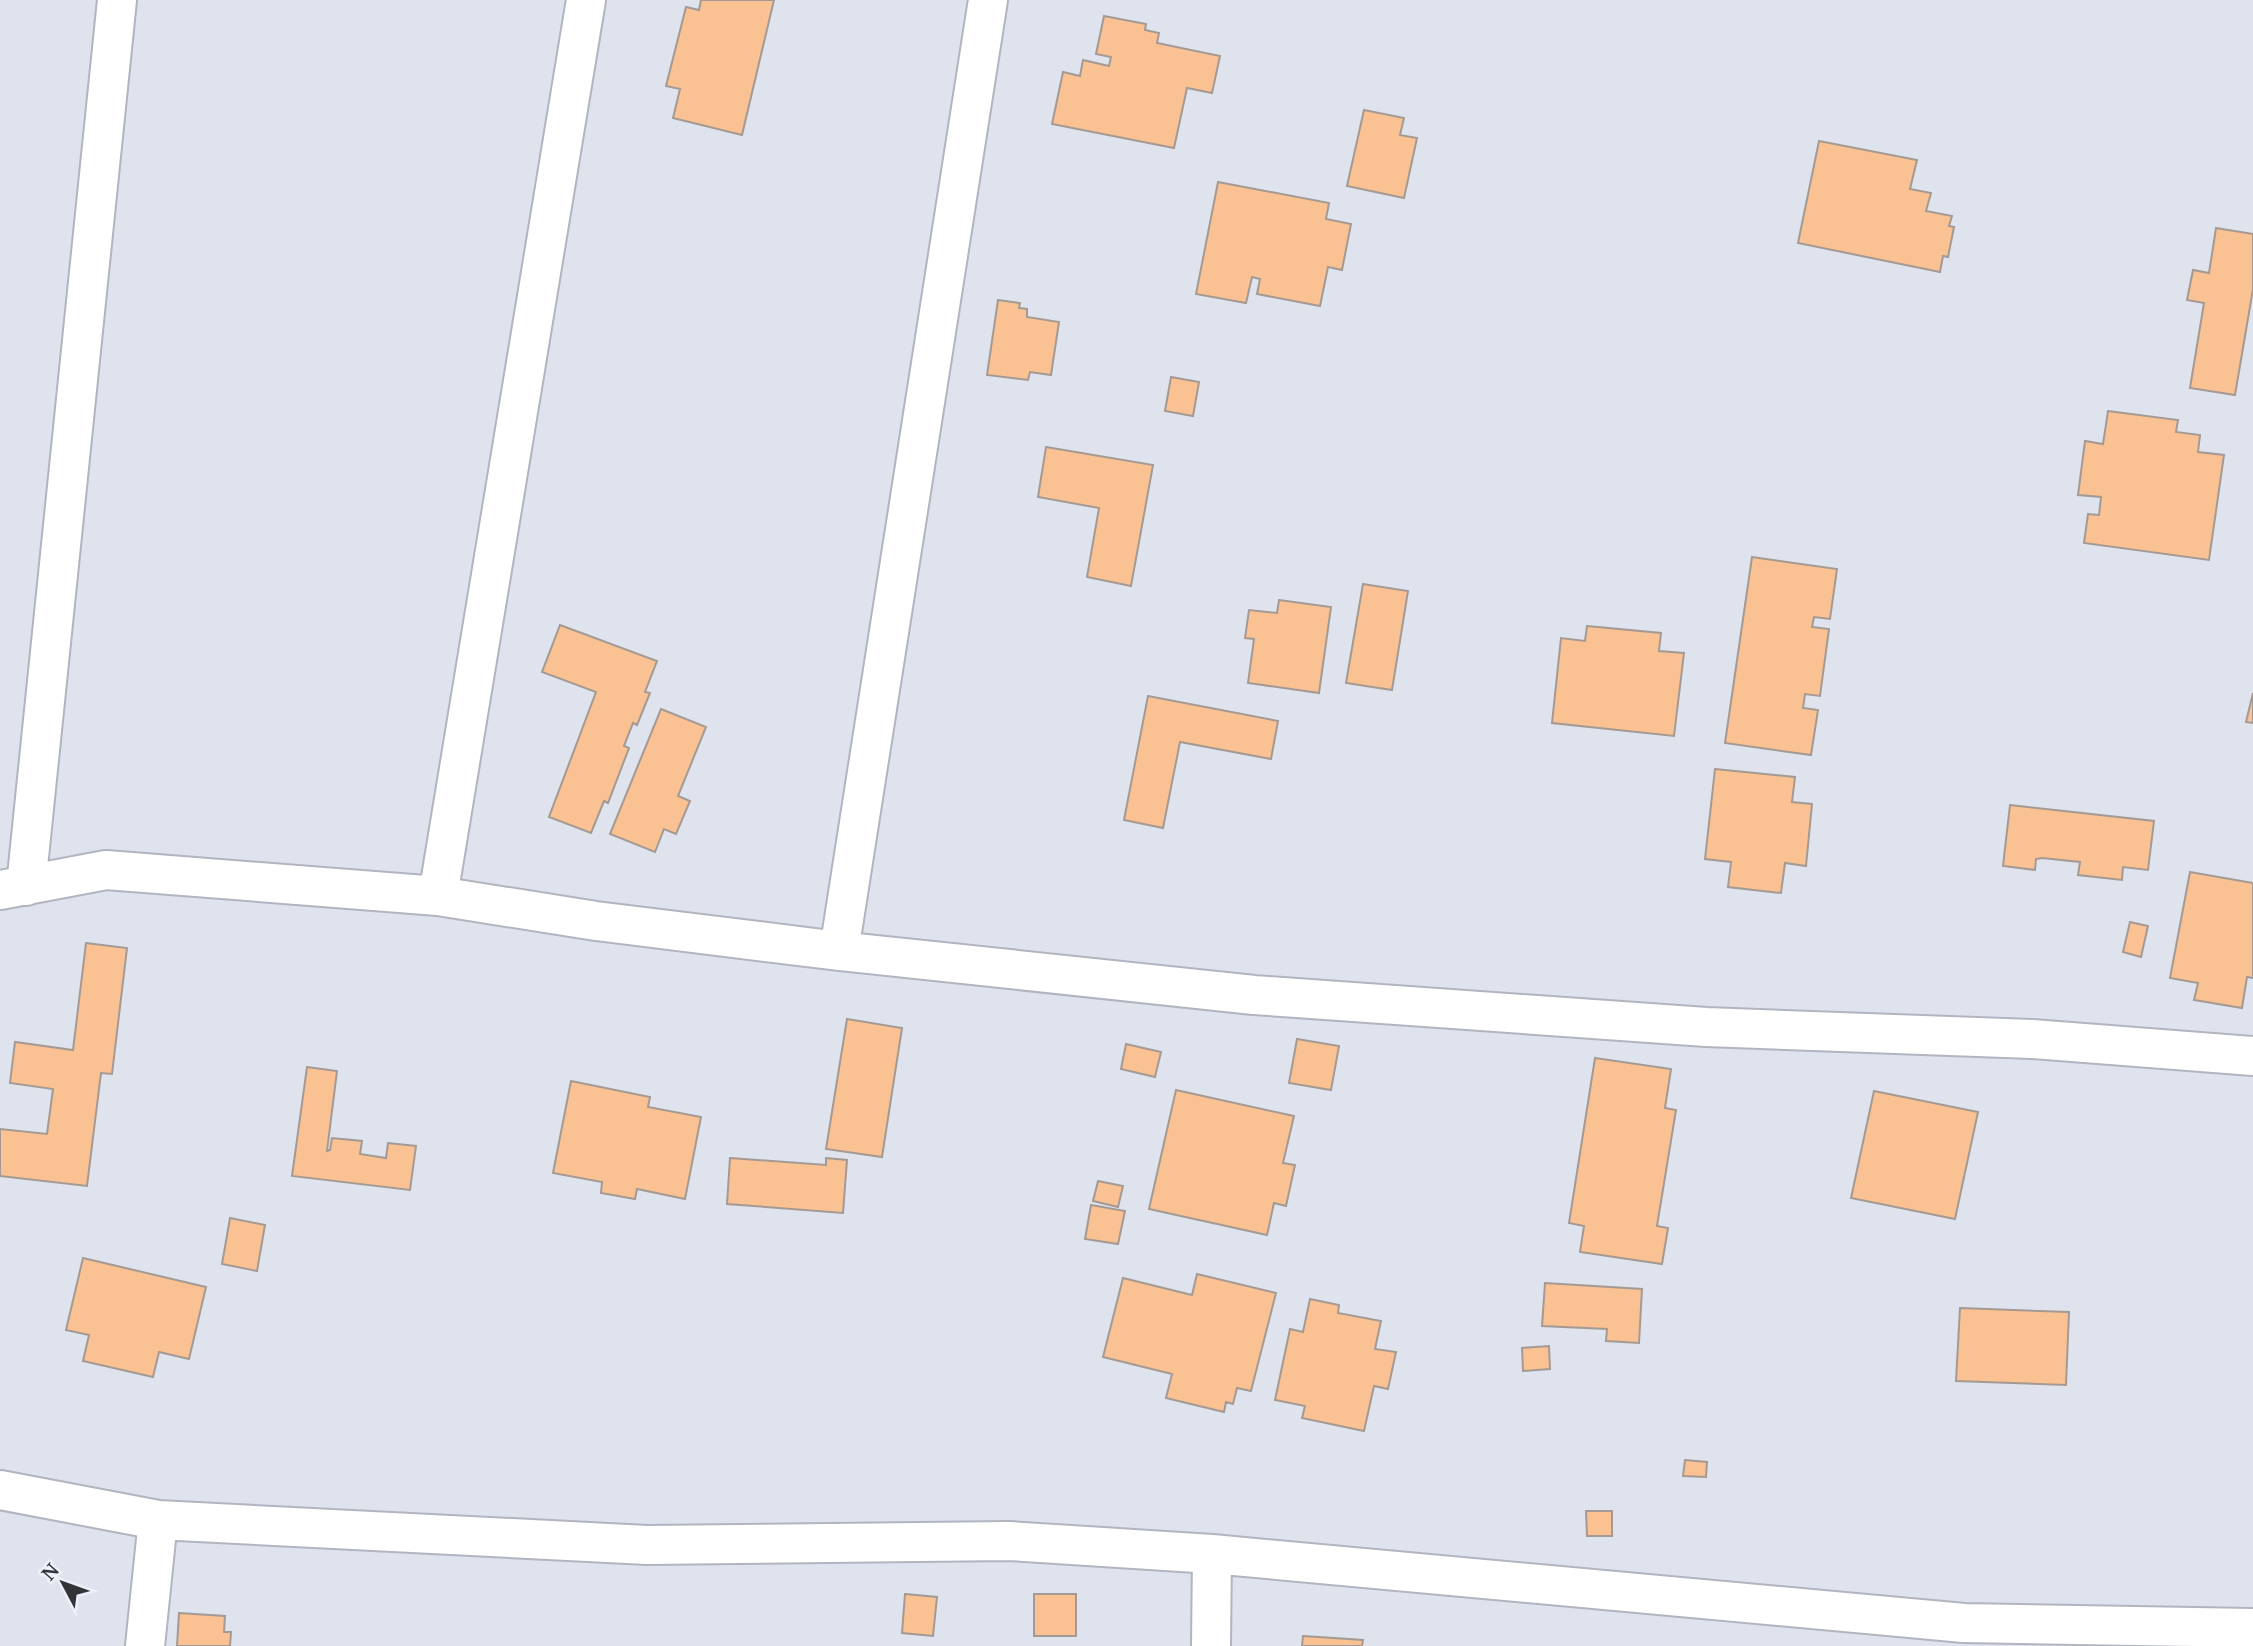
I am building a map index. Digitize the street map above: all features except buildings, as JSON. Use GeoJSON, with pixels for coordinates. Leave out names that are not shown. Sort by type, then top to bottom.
{"type":"FeatureCollection","features":[{"type":"Feature","properties":{"kind":"street"},"geometry":{"type":"LineString","coordinates":[[117,0],[13,888],[106,870],[438,896],[596,921],[839,951],[1282,997],[1706,1027],[2032,1039],[2253,1056]]}},
{"type":"Feature","properties":{"kind":"street"},"geometry":{"type":"LineString","coordinates":[[438,896],[586,0]]}},
{"type":"Feature","properties":{"kind":"street"},"geometry":{"type":"LineString","coordinates":[[839,951],[988,0]]}},
{"type":"Feature","properties":{"kind":"street"},"geometry":{"type":"LineString","coordinates":[[0,1490],[158,1520],[647,1545],[1009,1541],[1212,1553],[1962,1635],[2253,1629]]}},
{"type":"Feature","properties":{"kind":"street"},"geometry":{"type":"LineString","coordinates":[[145,1646],[158,1520]]}},
{"type":"Feature","properties":{"kind":"street"},"geometry":{"type":"LineString","coordinates":[[1212,1553],[1212,1646]]}}]}
